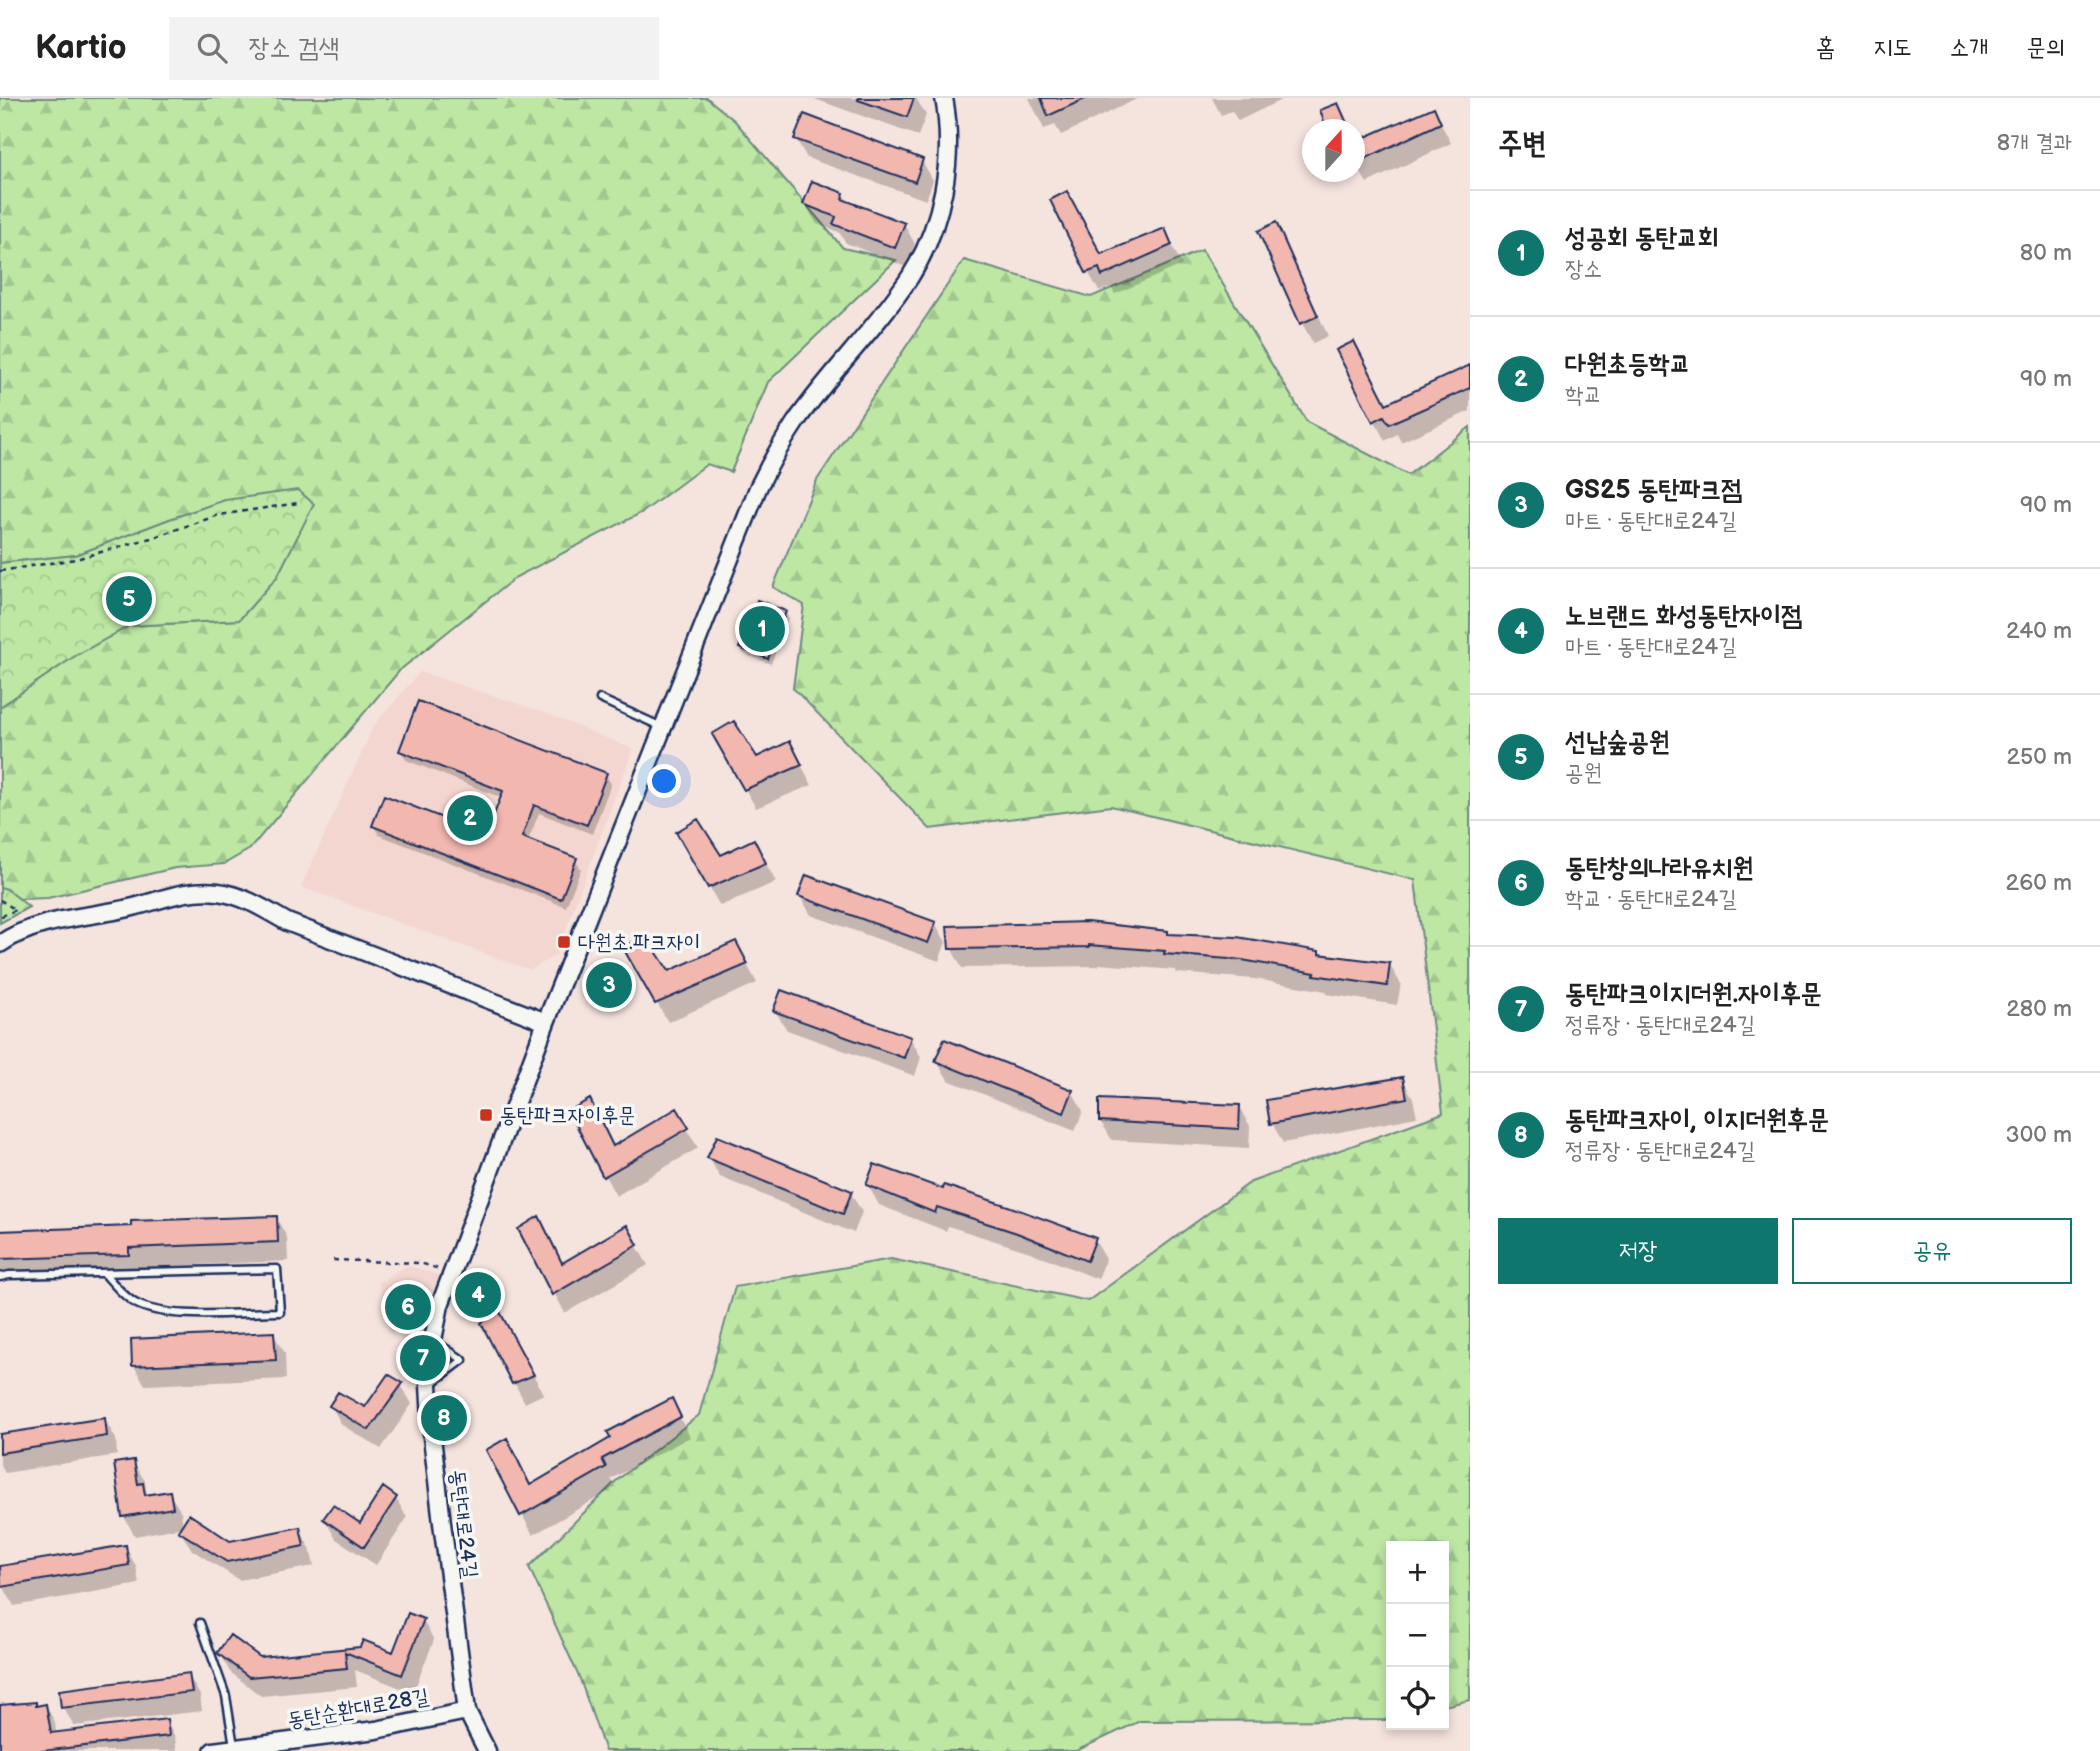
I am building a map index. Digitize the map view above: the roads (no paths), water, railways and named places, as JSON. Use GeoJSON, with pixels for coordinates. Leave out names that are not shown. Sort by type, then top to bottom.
{"type":"FeatureCollection","features":[{"type":"Feature","properties":{"kind":"street","name":"동탄대로24길"},"geometry":{"type":"LineString","coordinates":[[487,1751],[467,1711],[432,1437],[429,1385],[433,1340],[440,1305],[546,1023],[758,488],[776,452],[797,421],[910,276],[931,237],[945,187],[948,148],[944,98]]}},
{"type":"Feature","properties":{"kind":"street"},"geometry":{"type":"LineString","coordinates":[[0,944],[42,925],[131,908],[188,891],[220,892],[251,902],[287,922],[546,1023]]}},
{"type":"Feature","properties":{"kind":"street","name":"동탄순환대로28길"},"geometry":{"type":"LineString","coordinates":[[214,1751],[376,1730],[467,1711]]}},
{"type":"Feature","properties":{"kind":"lane"},"geometry":{"type":"LineString","coordinates":[[600,699],[664,728]]}},
{"type":"Feature","properties":{"kind":"lane"},"geometry":{"type":"LineString","coordinates":[[0,1277],[9,1275],[277,1269],[280,1312],[176,1314],[153,1311],[128,1298],[104,1273]]}},
{"type":"Feature","properties":{"kind":"lane"},"geometry":{"type":"LineString","coordinates":[[429,1385],[463,1360],[433,1340]]}},
{"type":"Feature","properties":{"kind":"lane"},"geometry":{"type":"LineString","coordinates":[[200,1623],[226,1696],[234,1750]]}},
{"type":"Feature","properties":{"kind":"place","name":"선납숲공원"},"geometry":{"type":"Point","coordinates":[129,599]}},
{"type":"Feature","properties":{"kind":"place","name":"성공회 동탄교회"},"geometry":{"type":"Point","coordinates":[762,629]}},
{"type":"Feature","properties":{"kind":"place","name":"다원초등학교"},"geometry":{"type":"Point","coordinates":[470,818]}},
{"type":"Feature","properties":{"kind":"place","name":"다원초.파크자이"},"geometry":{"type":"Point","coordinates":[564,942]}},
{"type":"Feature","properties":{"kind":"place","name":"GS25 동탄파크점"},"geometry":{"type":"Point","coordinates":[609,985]}},
{"type":"Feature","properties":{"kind":"place","name":"동탄파크자이후문"},"geometry":{"type":"Point","coordinates":[486,1115]}},
{"type":"Feature","properties":{"kind":"place","name":"노브랜드 화성동탄자이점"},"geometry":{"type":"Point","coordinates":[478,1295]}},
{"type":"Feature","properties":{"kind":"place","name":"동탄창의나라유치원"},"geometry":{"type":"Point","coordinates":[408,1307]}},
{"type":"Feature","properties":{"kind":"place","name":"동탄파크이지더원.자이후문"},"geometry":{"type":"Point","coordinates":[423,1358]}},
{"type":"Feature","properties":{"kind":"place","name":"동탄파크자이, 이지더원후문"},"geometry":{"type":"Point","coordinates":[444,1418]}}]}
